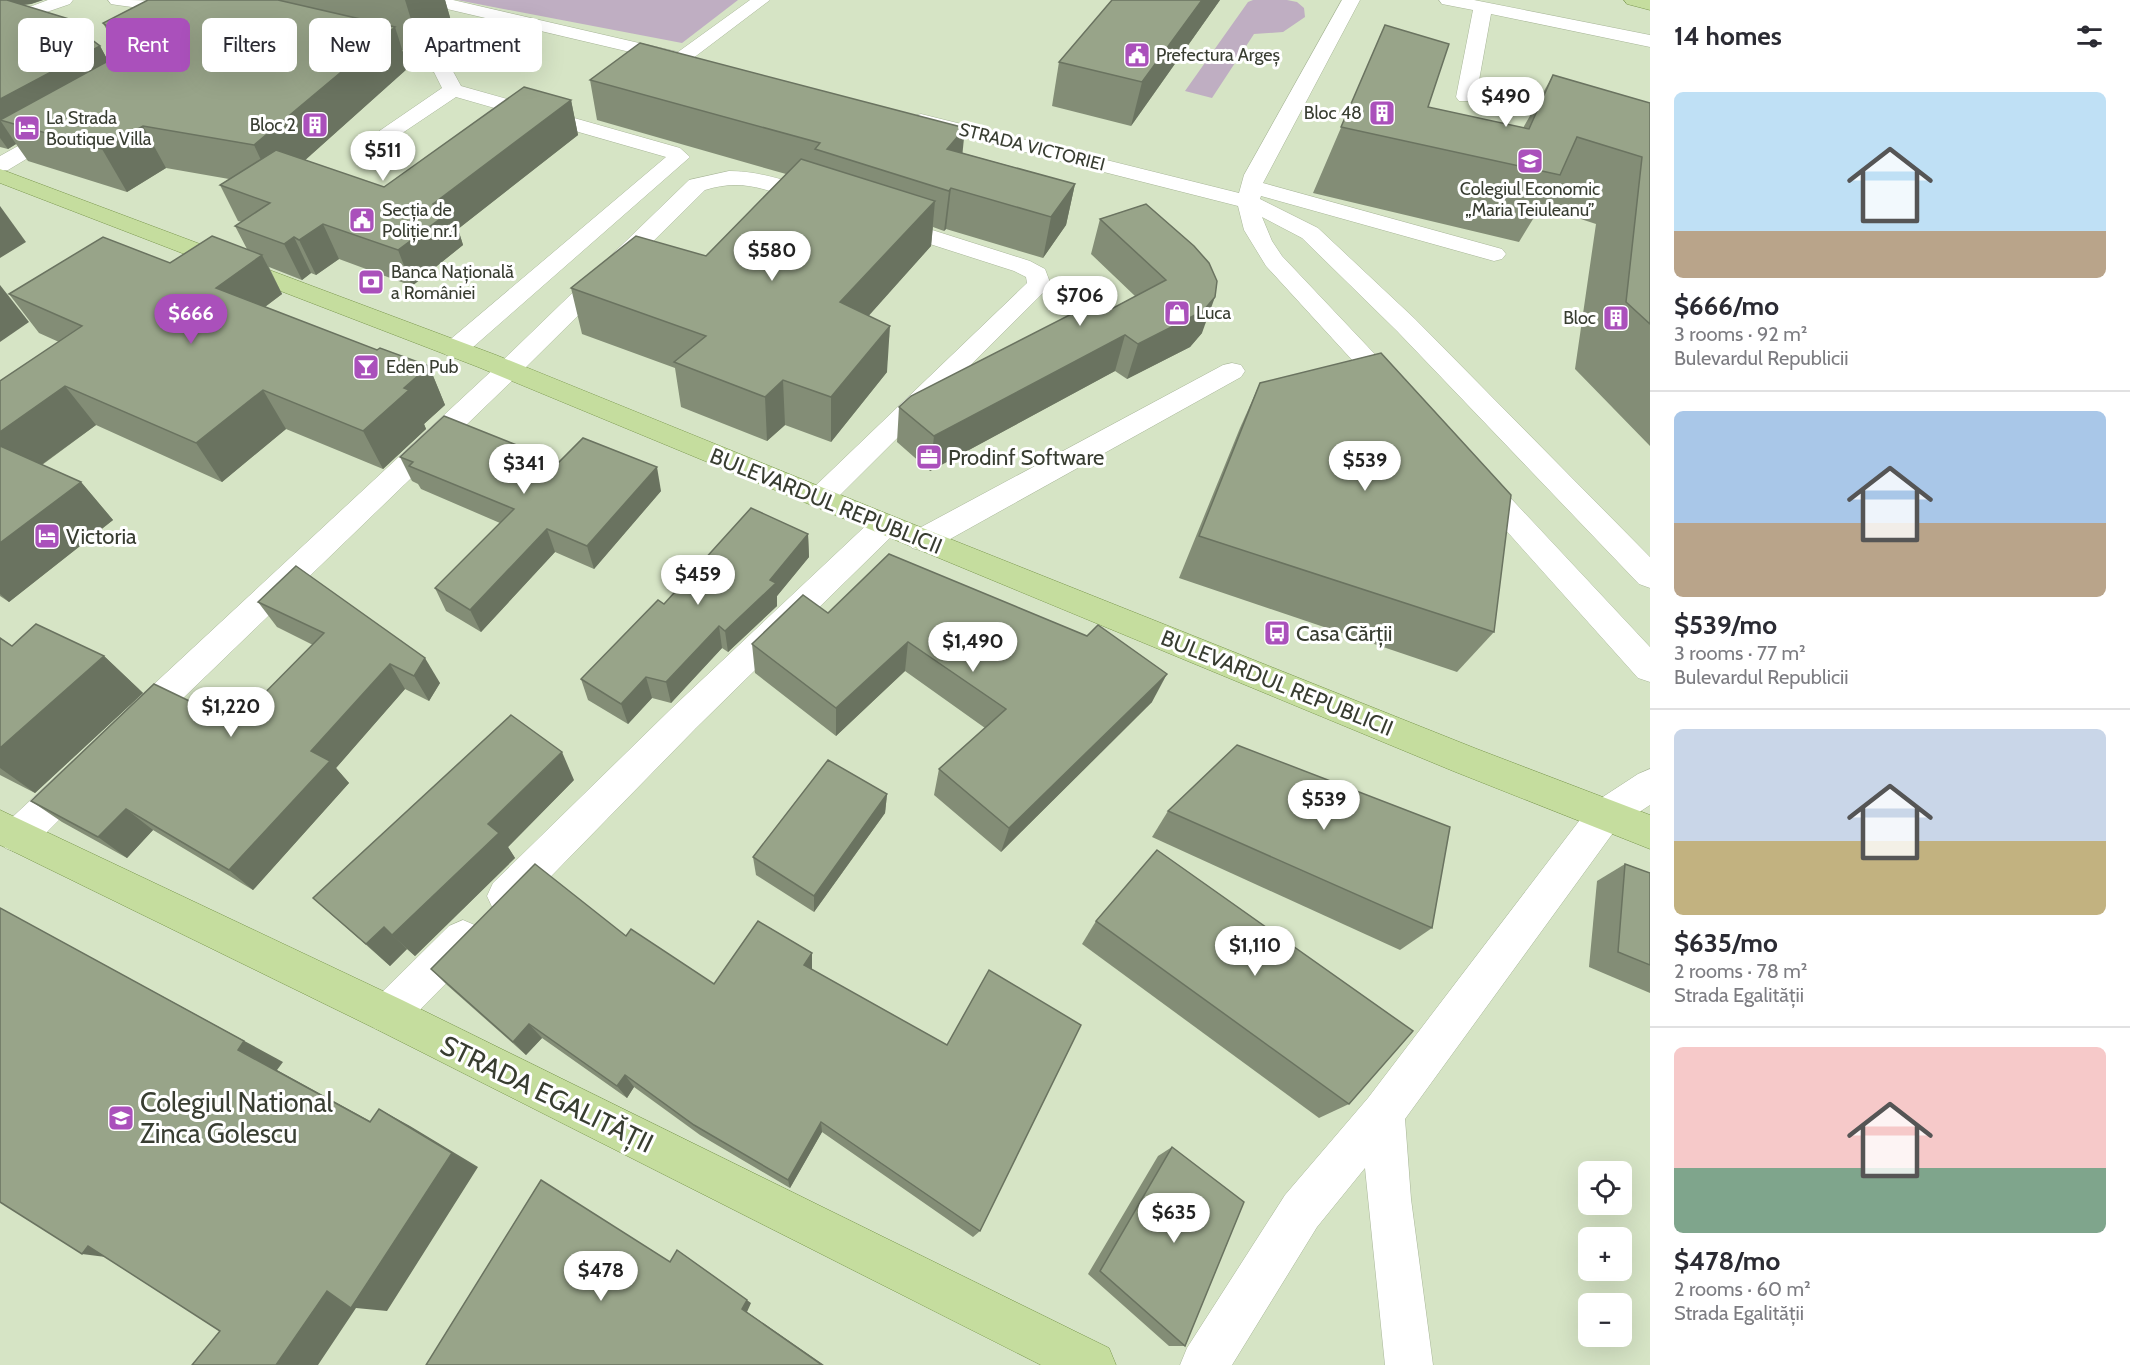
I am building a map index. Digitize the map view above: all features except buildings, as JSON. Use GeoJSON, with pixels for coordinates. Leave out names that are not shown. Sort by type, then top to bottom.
{"type":"FeatureCollection","features":[{"type":"Feature","properties":{"kind":"main road"},"geometry":{"type":"LineString","coordinates":[[1633,0],[1650,6]]}},
{"type":"Feature","properties":{"kind":"main road","name":"BULEVARDUL REPUBLICII"},"geometry":{"type":"LineString","coordinates":[[0,175],[508,370],[885,525],[1605,816],[1650,832]]}},
{"type":"Feature","properties":{"kind":"main road","name":"STRADA EGALITĂȚII"},"geometry":{"type":"LineString","coordinates":[[9,832],[388,1014],[1092,1365]]}},
{"type":"Feature","properties":{"kind":"street"},"geometry":{"type":"LineString","coordinates":[[0,14],[35,11],[64,0]]}},
{"type":"Feature","properties":{"kind":"street"},"geometry":{"type":"LineString","coordinates":[[117,0],[199,11]]}},
{"type":"Feature","properties":{"kind":"street"},"geometry":{"type":"LineString","coordinates":[[430,0],[704,64]]}},
{"type":"Feature","properties":{"kind":"street"},"geometry":{"type":"LineString","coordinates":[[681,58],[761,0]]}},
{"type":"Feature","properties":{"kind":"street"},"geometry":{"type":"LineString","coordinates":[[1351,0],[1250,195],[1250,219],[1260,242],[1274,261],[1410,407]]}},
{"type":"Feature","properties":{"kind":"street"},"geometry":{"type":"LineString","coordinates":[[1448,0],[1650,41]]}},
{"type":"Feature","properties":{"kind":"street"},"geometry":{"type":"LineString","coordinates":[[1466,97],[1483,7]]}},
{"type":"Feature","properties":{"kind":"street"},"geometry":{"type":"LineString","coordinates":[[391,55],[442,68],[453,90],[673,152],[679,157],[455,349]]}},
{"type":"Feature","properties":{"kind":"street"},"geometry":{"type":"LineString","coordinates":[[376,142],[453,90]]}},
{"type":"Feature","properties":{"kind":"street","name":"STRADA VICTORIEI"},"geometry":{"type":"LineString","coordinates":[[902,115],[1250,195]]}},
{"type":"Feature","properties":{"kind":"street"},"geometry":{"type":"LineString","coordinates":[[0,165],[83,118]]}},
{"type":"Feature","properties":{"kind":"street"},"geometry":{"type":"LineString","coordinates":[[120,738],[508,370],[697,185],[718,177],[746,176],[835,205]]}},
{"type":"Feature","properties":{"kind":"street"},"geometry":{"type":"LineString","coordinates":[[1250,195],[1494,254]]}},
{"type":"Feature","properties":{"kind":"street"},"geometry":{"type":"LineString","coordinates":[[1250,195],[1310,233],[1406,325],[1650,576]]}},
{"type":"Feature","properties":{"kind":"street"},"geometry":{"type":"LineString","coordinates":[[820,498],[1040,285],[1037,274],[1022,266],[868,216]]}},
{"type":"Feature","properties":{"kind":"street"},"geometry":{"type":"LineString","coordinates":[[923,540],[1232,371]]}},
{"type":"Feature","properties":{"kind":"street"},"geometry":{"type":"LineString","coordinates":[[1465,468],[1650,669]]}},
{"type":"Feature","properties":{"kind":"street"},"geometry":{"type":"LineString","coordinates":[[388,1014],[684,718],[885,525]]}},
{"type":"Feature","properties":{"kind":"street"},"geometry":{"type":"LineString","coordinates":[[9,832],[94,763]]}},
{"type":"Feature","properties":{"kind":"street"},"geometry":{"type":"LineString","coordinates":[[1204,1365],[1301,1210],[1383,1113],[1605,816],[1650,785]]}},
{"type":"Feature","properties":{"kind":"street"},"geometry":{"type":"LineString","coordinates":[[1383,1113],[1389,1199],[1408,1365]]}},
{"type":"Feature","properties":{"kind":"shaded area"},"geometry":{"type":"Polygon","coordinates":[[[457,0],[738,0],[682,43],[457,0]]]}},
{"type":"Feature","properties":{"kind":"shaded area"},"geometry":{"type":"Polygon","coordinates":[[[1253,0],[1297,2],[1304,8],[1305,17],[1283,32],[1254,34],[1212,98],[1185,91],[1248,2],[1253,0]]]}},
{"type":"Feature","properties":{"kind":"place","name":"Prefectura Argeș"},"geometry":{"type":"Point","coordinates":[1137,55]}},
{"type":"Feature","properties":{"kind":"place","name":"Bloc 48"},"geometry":{"type":"Point","coordinates":[1382,113]}},
{"type":"Feature","properties":{"kind":"place","name":"Bloc 2"},"geometry":{"type":"Point","coordinates":[315,125]}},
{"type":"Feature","properties":{"kind":"place","name":"La Strada Boutique Villa"},"geometry":{"type":"Point","coordinates":[27,128]}},
{"type":"Feature","properties":{"kind":"place","name":"Colegiul Economic „Maria Teiuleanu”"},"geometry":{"type":"Point","coordinates":[1530,161]}},
{"type":"Feature","properties":{"kind":"place","name":"Secția de Poliție nr.1"},"geometry":{"type":"Point","coordinates":[362,220]}},
{"type":"Feature","properties":{"kind":"place","name":"Banca Națională a României"},"geometry":{"type":"Point","coordinates":[371,282]}},
{"type":"Feature","properties":{"kind":"place","name":"Luca"},"geometry":{"type":"Point","coordinates":[1177,313]}},
{"type":"Feature","properties":{"kind":"place","name":"Bloc"},"geometry":{"type":"Point","coordinates":[1616,318]}},
{"type":"Feature","properties":{"kind":"place","name":"Eden Pub"},"geometry":{"type":"Point","coordinates":[366,367]}},
{"type":"Feature","properties":{"kind":"place","name":"Prodinf Software"},"geometry":{"type":"Point","coordinates":[929,457]}},
{"type":"Feature","properties":{"kind":"place","name":"Victoria"},"geometry":{"type":"Point","coordinates":[47,536]}},
{"type":"Feature","properties":{"kind":"place","name":"Casa Cărții"},"geometry":{"type":"Point","coordinates":[1277,633]}},
{"type":"Feature","properties":{"kind":"place","name":"Colegiul National Zinca Golescu"},"geometry":{"type":"Point","coordinates":[121,1118]}}]}
